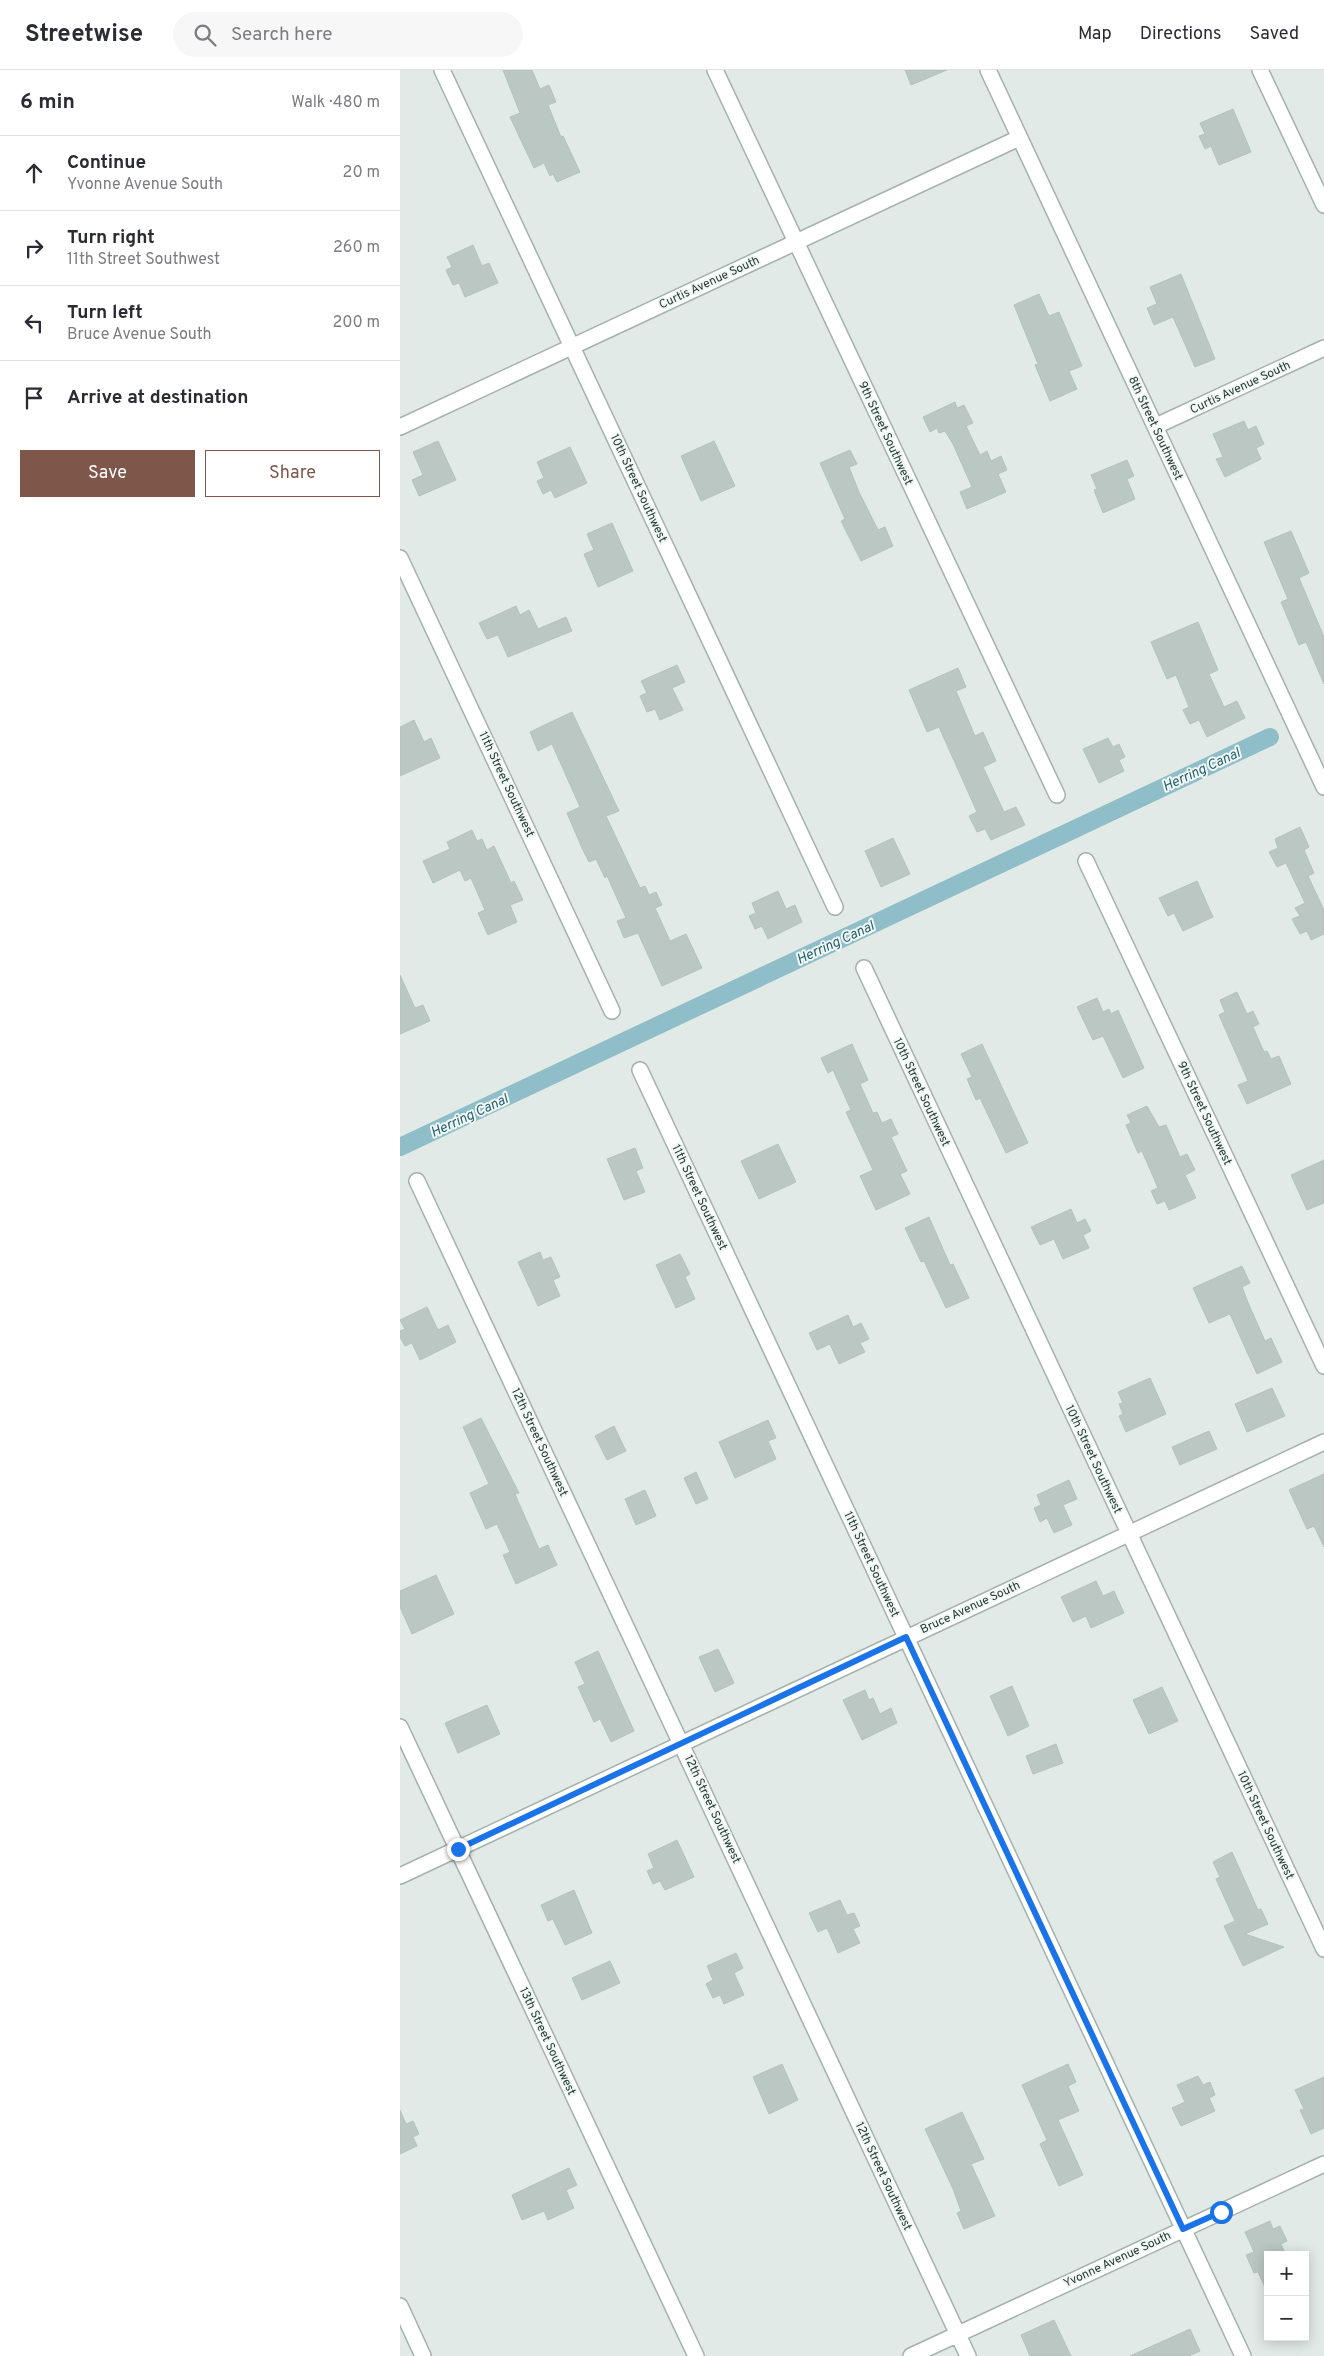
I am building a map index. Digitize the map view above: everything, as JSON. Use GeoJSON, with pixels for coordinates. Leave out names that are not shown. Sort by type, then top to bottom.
{"type":"FeatureCollection","features":[{"type":"Feature","properties":{"kind":"street","name":"10th Street Southwest"},"geometry":{"type":"LineString","coordinates":[[442,70],[835,907]]}},
{"type":"Feature","properties":{"kind":"street","name":"9th Street Southwest"},"geometry":{"type":"LineString","coordinates":[[715,70],[1057,795]]}},
{"type":"Feature","properties":{"kind":"street","name":"8th Street Southwest"},"geometry":{"type":"LineString","coordinates":[[988,70],[1324,787]]}},
{"type":"Feature","properties":{"kind":"street"},"geometry":{"type":"LineString","coordinates":[[1260,70],[1324,205]]}},
{"type":"Feature","properties":{"kind":"street","name":"Curtis Avenue South"},"geometry":{"type":"LineString","coordinates":[[400,427],[1019,138]]}},
{"type":"Feature","properties":{"kind":"street","name":"Curtis Avenue South"},"geometry":{"type":"LineString","coordinates":[[1156,426],[1324,348]]}},
{"type":"Feature","properties":{"kind":"street","name":"11th Street Southwest"},"geometry":{"type":"LineString","coordinates":[[400,558],[612,1011]]}},
{"type":"Feature","properties":{"kind":"street","name":"9th Street Southwest"},"geometry":{"type":"LineString","coordinates":[[1086,860],[1324,1366]]}},
{"type":"Feature","properties":{"kind":"street","name":"10th Street Southwest"},"geometry":{"type":"LineString","coordinates":[[864,968],[1324,1949]]}},
{"type":"Feature","properties":{"kind":"street","name":"11th Street Southwest"},"geometry":{"type":"LineString","coordinates":[[640,1070],[1243,2356]]}},
{"type":"Feature","properties":{"kind":"street","name":"12th Street Southwest"},"geometry":{"type":"LineString","coordinates":[[417,1181],[968,2356]]}},
{"type":"Feature","properties":{"kind":"street","name":"Bruce Avenue South"},"geometry":{"type":"LineString","coordinates":[[400,1876],[1324,1442]]}},
{"type":"Feature","properties":{"kind":"street","name":"13th Street Southwest"},"geometry":{"type":"LineString","coordinates":[[400,1726],[696,2356]]}},
{"type":"Feature","properties":{"kind":"street","name":"Yvonne Avenue South"},"geometry":{"type":"LineString","coordinates":[[911,2356],[1324,2164]]}},
{"type":"Feature","properties":{"kind":"street"},"geometry":{"type":"LineString","coordinates":[[400,2306],[423,2356]]}},
{"type":"Feature","properties":{"kind":"building"},"geometry":{"type":"Polygon","coordinates":[[[503,70],[532,70],[540,89],[549,85],[556,102],[548,105],[561,137],[563,136],[580,172],[557,182],[553,174],[550,176],[544,163],[534,168],[510,117],[520,113],[503,70]]]}},
{"type":"Feature","properties":{"kind":"building"},"geometry":{"type":"Polygon","coordinates":[[[905,70],[947,70],[911,85],[905,70]]]}},
{"type":"Feature","properties":{"kind":"building"},"geometry":{"type":"Polygon","coordinates":[[[1233,109],[1251,152],[1219,165],[1211,146],[1205,149],[1199,136],[1205,134],[1200,123],[1233,109]]]}},
{"type":"Feature","properties":{"kind":"building"},"geometry":{"type":"Polygon","coordinates":[[[473,245],[482,266],[489,263],[498,283],[465,297],[459,283],[453,285],[446,270],[452,267],[447,257],[473,245]]]}},
{"type":"Feature","properties":{"kind":"building"},"geometry":{"type":"Polygon","coordinates":[[[1181,274],[1215,359],[1195,367],[1173,317],[1154,325],[1147,308],[1157,304],[1150,287],[1181,274]]]}},
{"type":"Feature","properties":{"kind":"building"},"geometry":{"type":"Polygon","coordinates":[[[1039,294],[1049,316],[1059,312],[1082,366],[1069,371],[1077,389],[1050,401],[1035,365],[1038,364],[1014,305],[1039,294]]]}},
{"type":"Feature","properties":{"kind":"building"},"geometry":{"type":"Polygon","coordinates":[[[955,402],[957,408],[964,405],[973,423],[966,426],[980,455],[987,451],[991,461],[1001,456],[1007,470],[998,474],[1006,492],[967,509],[960,492],[972,487],[953,444],[945,431],[939,433],[937,428],[930,432],[923,417],[955,402]]]}},
{"type":"Feature","properties":{"kind":"building"},"geometry":{"type":"Polygon","coordinates":[[[1244,421],[1248,430],[1256,426],[1264,444],[1256,448],[1261,459],[1225,477],[1216,459],[1223,457],[1213,434],[1244,421]]]}},
{"type":"Feature","properties":{"kind":"building"},"geometry":{"type":"Polygon","coordinates":[[[438,441],[456,480],[419,496],[412,480],[423,475],[413,452],[438,441]]]}},
{"type":"Feature","properties":{"kind":"building"},"geometry":{"type":"Polygon","coordinates":[[[714,441],[735,486],[701,501],[681,456],[714,441]]]}},
{"type":"Feature","properties":{"kind":"building"},"geometry":{"type":"Polygon","coordinates":[[[570,447],[587,483],[555,498],[551,490],[543,494],[537,481],[544,478],[537,462],[570,447]]]}},
{"type":"Feature","properties":{"kind":"building"},"geometry":{"type":"Polygon","coordinates":[[[850,450],[857,464],[849,467],[859,492],[878,530],[885,527],[893,546],[861,561],[841,521],[845,519],[820,463],[850,450]]]}},
{"type":"Feature","properties":{"kind":"building"},"geometry":{"type":"Polygon","coordinates":[[[1127,460],[1134,476],[1127,479],[1135,499],[1103,513],[1094,490],[1097,489],[1091,475],[1127,460]]]}},
{"type":"Feature","properties":{"kind":"building"},"geometry":{"type":"Polygon","coordinates":[[[612,523],[633,571],[598,587],[584,554],[594,550],[587,534],[612,523]]]}},
{"type":"Feature","properties":{"kind":"building"},"geometry":{"type":"Polygon","coordinates":[[[1291,531],[1309,573],[1299,578],[1324,637],[1324,684],[1306,642],[1299,645],[1281,602],[1288,599],[1264,542],[1291,531]]]}},
{"type":"Feature","properties":{"kind":"building"},"geometry":{"type":"Polygon","coordinates":[[[516,606],[520,615],[529,610],[538,629],[566,617],[572,631],[508,657],[498,635],[487,639],[479,623],[516,606]]]}},
{"type":"Feature","properties":{"kind":"building"},"geometry":{"type":"Polygon","coordinates":[[[1198,622],[1218,670],[1209,674],[1224,707],[1237,701],[1245,718],[1207,737],[1199,720],[1190,724],[1183,710],[1189,707],[1176,675],[1167,679],[1151,642],[1198,622]]]}},
{"type":"Feature","properties":{"kind":"building"},"geometry":{"type":"Polygon","coordinates":[[[677,665],[685,682],[672,688],[683,710],[660,720],[655,709],[647,712],[640,696],[647,693],[641,681],[677,665]]]}},
{"type":"Feature","properties":{"kind":"building"},"geometry":{"type":"Polygon","coordinates":[[[958,668],[966,687],[956,691],[975,736],[983,732],[996,761],[983,767],[1004,812],[1016,807],[1025,825],[991,840],[985,829],[977,832],[969,816],[977,812],[939,727],[927,732],[909,690],[958,668]]]}},
{"type":"Feature","properties":{"kind":"building"},"geometry":{"type":"Polygon","coordinates":[[[572,712],[619,811],[606,816],[640,888],[645,886],[649,895],[656,892],[662,905],[655,908],[670,941],[686,934],[702,968],[662,986],[638,933],[624,938],[617,921],[626,918],[607,876],[605,878],[596,859],[589,862],[582,848],[567,813],[580,807],[552,744],[538,751],[530,732],[572,712]]]}},
{"type":"Feature","properties":{"kind":"building"},"geometry":{"type":"Polygon","coordinates":[[[414,720],[424,742],[431,738],[440,758],[400,776],[400,727],[414,720]]]}},
{"type":"Feature","properties":{"kind":"building"},"geometry":{"type":"Polygon","coordinates":[[[1108,738],[1113,747],[1119,744],[1125,757],[1119,760],[1124,771],[1099,783],[1083,749],[1108,738]]]}},
{"type":"Feature","properties":{"kind":"building"},"geometry":{"type":"Polygon","coordinates":[[[1300,827],[1309,847],[1304,850],[1314,873],[1308,876],[1324,910],[1324,934],[1311,940],[1307,931],[1300,934],[1292,919],[1300,916],[1295,908],[1305,903],[1286,863],[1277,867],[1269,852],[1278,848],[1275,839],[1300,827]]]}},
{"type":"Feature","properties":{"kind":"building"},"geometry":{"type":"Polygon","coordinates":[[[472,830],[477,841],[482,839],[487,850],[494,846],[511,883],[514,881],[523,900],[510,905],[517,922],[488,935],[478,913],[485,910],[471,878],[465,881],[460,870],[433,883],[423,861],[450,849],[447,842],[472,830]]]}},
{"type":"Feature","properties":{"kind":"building"},"geometry":{"type":"Polygon","coordinates":[[[893,838],[910,874],[881,887],[865,851],[893,838]]]}},
{"type":"Feature","properties":{"kind":"building"},"geometry":{"type":"Polygon","coordinates":[[[1197,881],[1213,917],[1183,931],[1174,913],[1168,916],[1159,898],[1197,881]]]}},
{"type":"Feature","properties":{"kind":"building"},"geometry":{"type":"Polygon","coordinates":[[[778,891],[786,909],[795,905],[802,922],[768,939],[762,926],[755,929],[749,916],[756,913],[752,903],[778,891]]]}},
{"type":"Feature","properties":{"kind":"building"},"geometry":{"type":"Polygon","coordinates":[[[400,975],[415,1008],[423,1005],[430,1021],[400,1034],[400,975]]]}},
{"type":"Feature","properties":{"kind":"building"},"geometry":{"type":"Polygon","coordinates":[[[1237,992],[1247,1014],[1253,1011],[1259,1024],[1253,1027],[1264,1052],[1267,1051],[1271,1059],[1279,1056],[1291,1084],[1247,1104],[1238,1085],[1248,1081],[1219,1015],[1225,1012],[1220,1000],[1237,992]]]}},
{"type":"Feature","properties":{"kind":"building"},"geometry":{"type":"Polygon","coordinates":[[[1097,998],[1103,1012],[1109,1009],[1111,1014],[1118,1010],[1144,1068],[1123,1078],[1103,1036],[1093,1040],[1077,1007],[1097,998]]]}},
{"type":"Feature","properties":{"kind":"building"},"geometry":{"type":"Polygon","coordinates":[[[852,1044],[868,1080],[860,1084],[873,1113],[877,1112],[882,1123],[891,1119],[898,1134],[891,1137],[907,1171],[900,1174],[910,1194],[876,1210],[860,1176],[873,1170],[846,1112],[851,1110],[833,1070],[828,1073],[821,1058],[852,1044]]]}},
{"type":"Feature","properties":{"kind":"building"},"geometry":{"type":"Polygon","coordinates":[[[982,1044],[1028,1143],[1006,1153],[980,1098],[976,1100],[967,1079],[972,1077],[961,1054],[982,1044]]]}},
{"type":"Feature","properties":{"kind":"building"},"geometry":{"type":"Polygon","coordinates":[[[1147,1106],[1159,1127],[1166,1125],[1180,1157],[1187,1154],[1195,1170],[1185,1175],[1196,1198],[1169,1210],[1165,1201],[1157,1204],[1151,1191],[1158,1188],[1142,1151],[1138,1153],[1126,1125],[1131,1123],[1127,1115],[1147,1106]]]}},
{"type":"Feature","properties":{"kind":"building"},"geometry":{"type":"Polygon","coordinates":[[[778,1144],[796,1182],[759,1199],[741,1161],[778,1144]]]}},
{"type":"Feature","properties":{"kind":"building"},"geometry":{"type":"Polygon","coordinates":[[[635,1148],[643,1168],[636,1171],[645,1192],[624,1200],[607,1159],[635,1148]]]}},
{"type":"Feature","properties":{"kind":"building"},"geometry":{"type":"Polygon","coordinates":[[[1324,1160],[1324,1203],[1307,1210],[1291,1175],[1324,1160]]]}},
{"type":"Feature","properties":{"kind":"building"},"geometry":{"type":"Polygon","coordinates":[[[1071,1209],[1077,1223],[1085,1219],[1091,1231],[1083,1235],[1089,1248],[1063,1259],[1054,1239],[1040,1245],[1031,1227],[1071,1209]]]}},
{"type":"Feature","properties":{"kind":"building"},"geometry":{"type":"Polygon","coordinates":[[[929,1217],[950,1265],[953,1264],[969,1298],[946,1308],[924,1261],[921,1262],[905,1228],[929,1217]]]}},
{"type":"Feature","properties":{"kind":"building"},"geometry":{"type":"Polygon","coordinates":[[[540,1252],[543,1260],[551,1257],[560,1277],[553,1280],[560,1296],[538,1306],[518,1262],[540,1252]]]}},
{"type":"Feature","properties":{"kind":"building"},"geometry":{"type":"Polygon","coordinates":[[[680,1254],[690,1274],[685,1277],[695,1299],[676,1308],[656,1265],[680,1254]]]}},
{"type":"Feature","properties":{"kind":"building"},"geometry":{"type":"Polygon","coordinates":[[[1242,1266],[1250,1283],[1242,1287],[1249,1305],[1265,1341],[1271,1338],[1282,1362],[1257,1374],[1230,1314],[1209,1323],[1193,1288],[1242,1266]]]}},
{"type":"Feature","properties":{"kind":"building"},"geometry":{"type":"Polygon","coordinates":[[[427,1307],[438,1330],[448,1325],[456,1342],[420,1360],[412,1343],[405,1346],[400,1337],[400,1331],[405,1329],[400,1320],[427,1307]]]}},
{"type":"Feature","properties":{"kind":"building"},"geometry":{"type":"Polygon","coordinates":[[[848,1315],[853,1327],[861,1323],[869,1339],[860,1343],[865,1352],[839,1364],[830,1344],[817,1350],[809,1333],[848,1315]]]}},
{"type":"Feature","properties":{"kind":"building"},"geometry":{"type":"Polygon","coordinates":[[[1150,1378],[1166,1414],[1126,1432],[1119,1416],[1123,1414],[1119,1404],[1123,1403],[1118,1392],[1150,1378]]]}},
{"type":"Feature","properties":{"kind":"building"},"geometry":{"type":"Polygon","coordinates":[[[1272,1388],[1285,1416],[1247,1432],[1235,1404],[1272,1388]]]}},
{"type":"Feature","properties":{"kind":"building"},"geometry":{"type":"Polygon","coordinates":[[[481,1418],[519,1493],[515,1494],[539,1549],[548,1545],[557,1565],[516,1584],[503,1555],[510,1552],[497,1524],[486,1529],[470,1493],[489,1484],[463,1427],[481,1418]]]}},
{"type":"Feature","properties":{"kind":"building"},"geometry":{"type":"Polygon","coordinates":[[[768,1420],[776,1438],[768,1441],[776,1459],[735,1478],[719,1442],[768,1420]]]}},
{"type":"Feature","properties":{"kind":"building"},"geometry":{"type":"Polygon","coordinates":[[[614,1426],[626,1451],[607,1460],[595,1436],[614,1426]]]}},
{"type":"Feature","properties":{"kind":"building"},"geometry":{"type":"Polygon","coordinates":[[[1209,1431],[1217,1449],[1180,1465],[1172,1447],[1209,1431]]]}},
{"type":"Feature","properties":{"kind":"building"},"geometry":{"type":"Polygon","coordinates":[[[696,1472],[708,1499],[696,1504],[684,1478],[696,1472]]]}},
{"type":"Feature","properties":{"kind":"building"},"geometry":{"type":"Polygon","coordinates":[[[1324,1474],[1324,1547],[1314,1526],[1307,1529],[1289,1490],[1324,1474]]]}},
{"type":"Feature","properties":{"kind":"building"},"geometry":{"type":"Polygon","coordinates":[[[1069,1480],[1077,1499],[1063,1505],[1072,1525],[1054,1533],[1047,1518],[1040,1522],[1034,1508],[1041,1505],[1037,1495],[1069,1480]]]}},
{"type":"Feature","properties":{"kind":"building"},"geometry":{"type":"Polygon","coordinates":[[[645,1490],[656,1516],[636,1525],[625,1499],[645,1490]]]}},
{"type":"Feature","properties":{"kind":"building"},"geometry":{"type":"Polygon","coordinates":[[[436,1575],[454,1614],[412,1634],[400,1607],[400,1591],[436,1575]]]}},
{"type":"Feature","properties":{"kind":"building"},"geometry":{"type":"Polygon","coordinates":[[[1096,1581],[1103,1596],[1114,1591],[1124,1613],[1091,1628],[1086,1616],[1073,1622],[1061,1597],[1096,1581]]]}},
{"type":"Feature","properties":{"kind":"building"},"geometry":{"type":"Polygon","coordinates":[[[718,1649],[734,1683],[715,1692],[699,1657],[718,1649]]]}},
{"type":"Feature","properties":{"kind":"building"},"geometry":{"type":"Polygon","coordinates":[[[598,1651],[634,1731],[611,1742],[600,1719],[594,1722],[578,1687],[585,1684],[575,1662],[598,1651]]]}},
{"type":"Feature","properties":{"kind":"building"},"geometry":{"type":"Polygon","coordinates":[[[1012,1686],[1029,1726],[1008,1736],[990,1696],[1012,1686]]]}},
{"type":"Feature","properties":{"kind":"building"},"geometry":{"type":"Polygon","coordinates":[[[1162,1687],[1178,1721],[1149,1734],[1133,1700],[1162,1687]]]}},
{"type":"Feature","properties":{"kind":"building"},"geometry":{"type":"Polygon","coordinates":[[[865,1690],[869,1700],[873,1698],[880,1714],[891,1708],[897,1723],[862,1740],[843,1700],[865,1690]]]}},
{"type":"Feature","properties":{"kind":"building"},"geometry":{"type":"Polygon","coordinates":[[[487,1705],[500,1734],[458,1753],[445,1723],[487,1705]]]}},
{"type":"Feature","properties":{"kind":"building"},"geometry":{"type":"Polygon","coordinates":[[[1056,1744],[1063,1763],[1033,1774],[1026,1756],[1056,1744]]]}},
{"type":"Feature","properties":{"kind":"building"},"geometry":{"type":"Polygon","coordinates":[[[677,1840],[694,1877],[665,1890],[660,1881],[653,1884],[647,1871],[654,1868],[648,1854],[677,1840]]]}},
{"type":"Feature","properties":{"kind":"building"},"geometry":{"type":"Polygon","coordinates":[[[1232,1852],[1258,1910],[1261,1909],[1268,1924],[1245,1934],[1284,1947],[1243,1966],[1224,1926],[1235,1921],[1216,1879],[1220,1877],[1213,1862],[1232,1852]]]}},
{"type":"Feature","properties":{"kind":"building"},"geometry":{"type":"Polygon","coordinates":[[[574,1890],[592,1933],[565,1945],[553,1919],[548,1921],[541,1905],[574,1890]]]}},
{"type":"Feature","properties":{"kind":"building"},"geometry":{"type":"Polygon","coordinates":[[[840,1900],[847,1915],[854,1913],[860,1926],[853,1929],[860,1943],[838,1953],[827,1928],[818,1932],[809,1913],[840,1900]]]}},
{"type":"Feature","properties":{"kind":"building"},"geometry":{"type":"Polygon","coordinates":[[[736,1953],[743,1968],[734,1973],[744,1995],[724,2004],[720,1995],[713,1998],[706,1984],[713,1980],[707,1966],[736,1953]]]}},
{"type":"Feature","properties":{"kind":"building"},"geometry":{"type":"Polygon","coordinates":[[[610,1961],[620,1983],[582,2000],[572,1978],[610,1961]]]}},
{"type":"Feature","properties":{"kind":"building"},"geometry":{"type":"Polygon","coordinates":[[[782,2064],[798,2100],[769,2114],[753,2077],[782,2064]]]}},
{"type":"Feature","properties":{"kind":"building"},"geometry":{"type":"Polygon","coordinates":[[[1068,2064],[1076,2082],[1068,2086],[1079,2111],[1058,2120],[1083,2175],[1059,2186],[1040,2144],[1047,2140],[1022,2085],[1068,2064]]]}},
{"type":"Feature","properties":{"kind":"building"},"geometry":{"type":"Polygon","coordinates":[[[1198,2076],[1203,2085],[1210,2082],[1215,2095],[1209,2098],[1215,2111],[1181,2126],[1172,2108],[1185,2102],[1177,2085],[1198,2076]]]}},
{"type":"Feature","properties":{"kind":"building"},"geometry":{"type":"Polygon","coordinates":[[[1324,2077],[1324,2128],[1311,2134],[1300,2110],[1304,2109],[1295,2090],[1324,2077]]]}},
{"type":"Feature","properties":{"kind":"building"},"geometry":{"type":"Polygon","coordinates":[[[400,2110],[406,2124],[413,2121],[419,2134],[413,2137],[417,2146],[400,2154],[400,2110]]]}},
{"type":"Feature","properties":{"kind":"building"},"geometry":{"type":"Polygon","coordinates":[[[962,2112],[984,2159],[971,2164],[995,2216],[964,2229],[957,2213],[961,2211],[953,2189],[925,2129],[962,2112]]]}},
{"type":"Feature","properties":{"kind":"building"},"geometry":{"type":"Polygon","coordinates":[[[569,2168],[577,2185],[566,2190],[574,2208],[548,2220],[544,2211],[522,2220],[512,2195],[569,2168]]]}},
{"type":"Feature","properties":{"kind":"building"},"geometry":{"type":"Polygon","coordinates":[[[1270,2221],[1273,2229],[1280,2226],[1287,2241],[1281,2244],[1284,2251],[1264,2251],[1264,2285],[1258,2272],[1254,2273],[1246,2255],[1254,2252],[1245,2232],[1270,2221]]]}},
{"type":"Feature","properties":{"kind":"building"},"geometry":{"type":"Polygon","coordinates":[[[1054,2320],[1071,2356],[1030,2356],[1021,2335],[1054,2320]]]}},
{"type":"Feature","properties":{"kind":"building"},"geometry":{"type":"Polygon","coordinates":[[[1190,2329],[1200,2351],[1189,2356],[1130,2356],[1190,2329]]]}},
{"type":"Feature","properties":{"kind":"waterway","name":"Herring Canal"},"geometry":{"type":"LineString","coordinates":[[400,1147],[1270,737]]}},
{"type":"Feature","properties":{"kind":"route"},"geometry":{"type":"LineString","coordinates":[[458,1849],[906,1637],[1183,2229],[1221,2212]]}}]}
